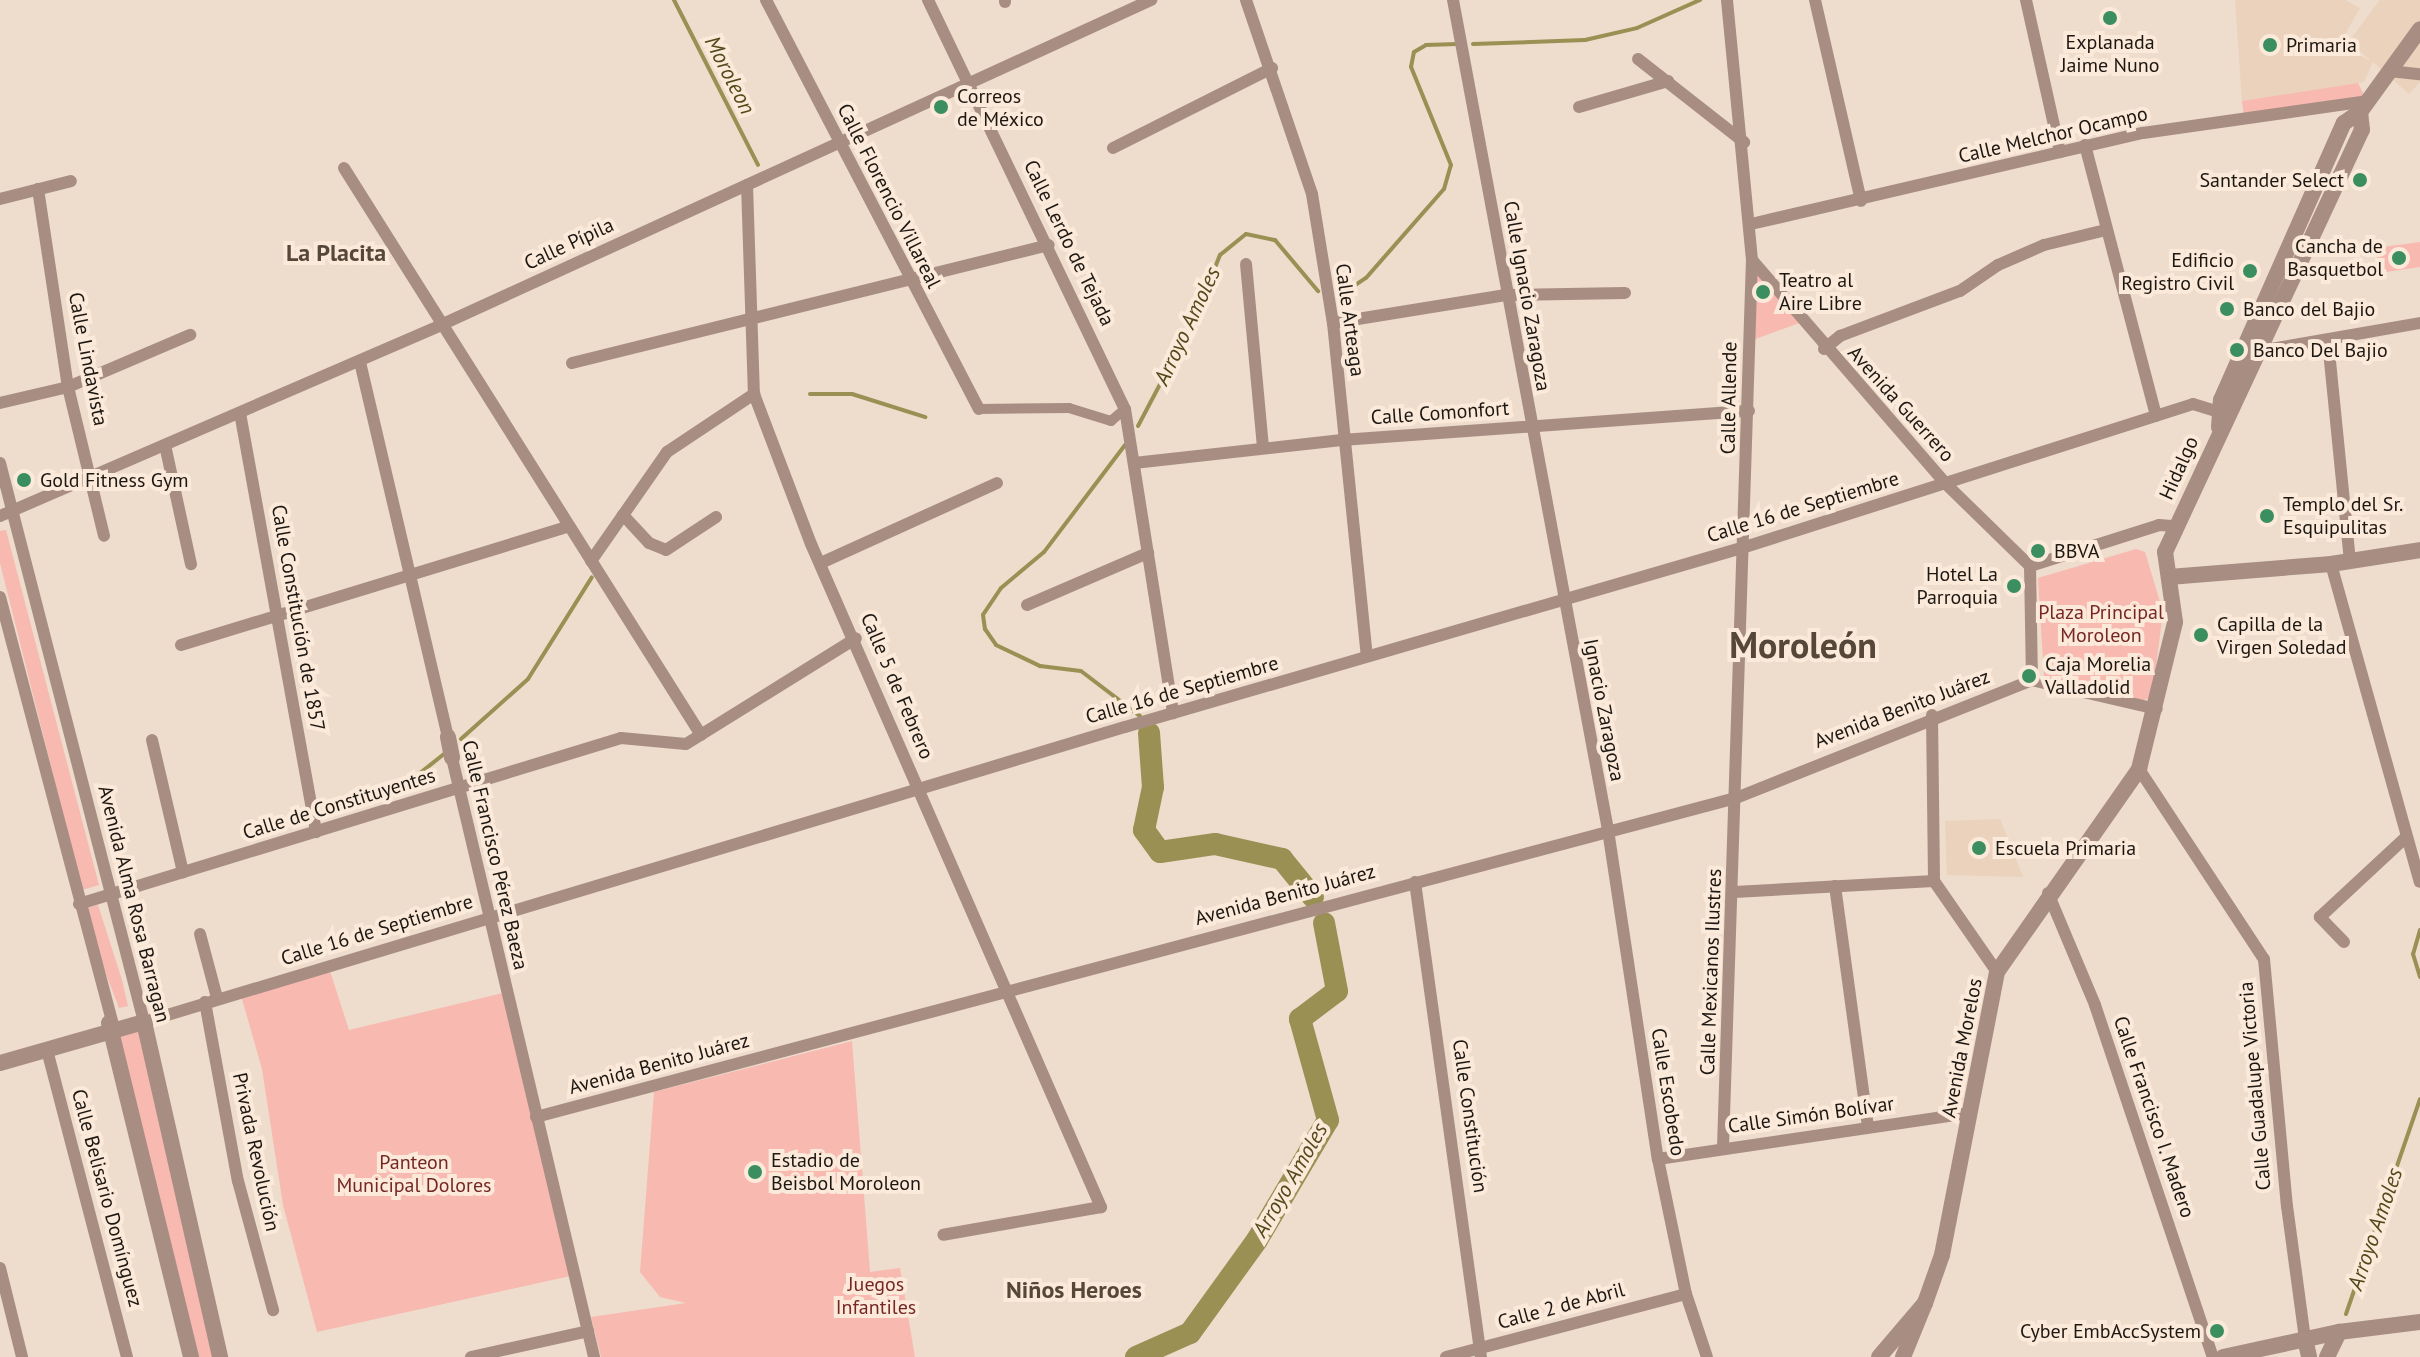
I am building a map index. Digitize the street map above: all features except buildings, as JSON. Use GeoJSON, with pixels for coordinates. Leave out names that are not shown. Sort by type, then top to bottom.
{"type":"FeatureCollection","features":[{"type":"Feature","properties":{"kind":"street","name":"Calle Florencio Villareal"},"geometry":{"type":"LineString","coordinates":[[766,0],[909,280],[979,409]]}},
{"type":"Feature","properties":{"kind":"street","name":"Calle Lerdo de Tejada"},"geometry":{"type":"LineString","coordinates":[[928,0],[1049,245],[1126,413],[1134,463]]}},
{"type":"Feature","properties":{"kind":"street","name":"Calle Pípila"},"geometry":{"type":"LineString","coordinates":[[6,514],[360,362],[840,145],[1150,0]]}},
{"type":"Feature","properties":{"kind":"street","name":"Calle Arteaga"},"geometry":{"type":"LineString","coordinates":[[1246,0],[1272,68],[1312,194],[1333,323],[1342,440],[1367,656]]}},
{"type":"Feature","properties":{"kind":"street","name":"Calle Ignacio Zaragoza"},"geometry":{"type":"LineString","coordinates":[[1453,0],[1562,599]]}},
{"type":"Feature","properties":{"kind":"street","name":"Calle Allende"},"geometry":{"type":"LineString","coordinates":[[1727,0],[1744,142],[1752,260],[1736,798]]}},
{"type":"Feature","properties":{"kind":"street"},"geometry":{"type":"LineString","coordinates":[[1815,0],[1861,201]]}},
{"type":"Feature","properties":{"kind":"street"},"geometry":{"type":"LineString","coordinates":[[2026,0],[2060,152]]}},
{"type":"Feature","properties":{"kind":"street"},"geometry":{"type":"LineString","coordinates":[[2363,106],[2420,29]]}},
{"type":"Feature","properties":{"kind":"street"},"geometry":{"type":"LineString","coordinates":[[1638,59],[1744,142]]}},
{"type":"Feature","properties":{"kind":"street"},"geometry":{"type":"LineString","coordinates":[[1113,148],[1272,68]]}},
{"type":"Feature","properties":{"kind":"street"},"geometry":{"type":"LineString","coordinates":[[2389,71],[2420,74]]}},
{"type":"Feature","properties":{"kind":"street"},"geometry":{"type":"LineString","coordinates":[[1579,107],[1668,81]]}},
{"type":"Feature","properties":{"kind":"street","name":"Calle Melchor Ocampo"},"geometry":{"type":"LineString","coordinates":[[1751,224],[1861,201],[2085,145],[2363,106]]}},
{"type":"Feature","properties":{"kind":"street","name":"Hidalgo"},"geometry":{"type":"LineString","coordinates":[[2157,709],[2175,622],[2165,552],[2253,345],[2362,130],[2363,106]]}},
{"type":"Feature","properties":{"kind":"street"},"geometry":{"type":"LineString","coordinates":[[2085,145],[2156,416]]}},
{"type":"Feature","properties":{"kind":"street"},"geometry":{"type":"LineString","coordinates":[[344,168],[701,735]]}},
{"type":"Feature","properties":{"kind":"street"},"geometry":{"type":"LineString","coordinates":[[0,199],[71,181]]}},
{"type":"Feature","properties":{"kind":"street","name":"Calle 5 de Febrero"},"geometry":{"type":"LineString","coordinates":[[747,185],[754,394],[1005,993],[1101,1207],[943,1235]]}},
{"type":"Feature","properties":{"kind":"street","name":"Calle Lindavista"},"geometry":{"type":"LineString","coordinates":[[38,189],[68,387],[104,536]]}},
{"type":"Feature","properties":{"kind":"street"},"geometry":{"type":"LineString","coordinates":[[1824,349],[1840,336],[1960,291],[1998,265],[2044,245],[2106,230]]}},
{"type":"Feature","properties":{"kind":"street"},"geometry":{"type":"LineString","coordinates":[[572,363],[1049,245]]}},
{"type":"Feature","properties":{"kind":"street","name":"Avenida Guerrero"},"geometry":{"type":"LineString","coordinates":[[1752,260],[1824,349],[1946,484],[2030,566]]}},
{"type":"Feature","properties":{"kind":"street"},"geometry":{"type":"LineString","coordinates":[[1246,264],[1263,447]]}},
{"type":"Feature","properties":{"kind":"street"},"geometry":{"type":"LineString","coordinates":[[1333,323],[1506,295],[1625,293]]}},
{"type":"Feature","properties":{"kind":"street"},"geometry":{"type":"LineString","coordinates":[[2253,345],[2328,341],[2420,323]]}},
{"type":"Feature","properties":{"kind":"street"},"geometry":{"type":"LineString","coordinates":[[0,403],[68,387],[190,335]]}},
{"type":"Feature","properties":{"kind":"street"},"geometry":{"type":"LineString","coordinates":[[2328,341],[2350,562]]}},
{"type":"Feature","properties":{"kind":"street","name":"Calle Francisco Pérez Baeza"},"geometry":{"type":"LineString","coordinates":[[360,362],[412,575],[488,917],[594,1357]]}},
{"type":"Feature","properties":{"kind":"street"},"geometry":{"type":"LineString","coordinates":[[591,561],[667,452],[754,394]]}},
{"type":"Feature","properties":{"kind":"street","name":"Calle 16 de Septiembre"},"geometry":{"type":"LineString","coordinates":[[144,1022],[1173,713],[1745,547],[2193,404],[2223,418]]}},
{"type":"Feature","properties":{"kind":"street"},"geometry":{"type":"LineString","coordinates":[[979,409],[1069,408],[1111,421],[1126,413]]}},
{"type":"Feature","properties":{"kind":"street","name":"Calle Comonfort"},"geometry":{"type":"LineString","coordinates":[[1134,463],[1342,440],[1749,411]]}},
{"type":"Feature","properties":{"kind":"street","name":"Calle Constitución de 1857"},"geometry":{"type":"LineString","coordinates":[[240,413],[316,832]]}},
{"type":"Feature","properties":{"kind":"street"},"geometry":{"type":"LineString","coordinates":[[165,445],[191,564]]}},
{"type":"Feature","properties":{"kind":"street","name":"Avenida Alma Rosa Barragan"},"geometry":{"type":"LineString","coordinates":[[0,463],[6,514],[113,894],[220,1357]]}},
{"type":"Feature","properties":{"kind":"street"},"geometry":{"type":"LineString","coordinates":[[1134,463],[1173,713]]}},
{"type":"Feature","properties":{"kind":"street"},"geometry":{"type":"LineString","coordinates":[[823,562],[997,483]]}},
{"type":"Feature","properties":{"kind":"street"},"geometry":{"type":"LineString","coordinates":[[623,515],[649,543],[666,550],[716,517]]}},
{"type":"Feature","properties":{"kind":"street"},"geometry":{"type":"LineString","coordinates":[[2157,709],[2032,680],[2030,566],[2159,525],[2175,526]]}},
{"type":"Feature","properties":{"kind":"street"},"geometry":{"type":"LineString","coordinates":[[181,645],[568,527]]}},
{"type":"Feature","properties":{"kind":"street"},"geometry":{"type":"LineString","coordinates":[[2169,577],[2350,562],[2420,550]]}},
{"type":"Feature","properties":{"kind":"street"},"geometry":{"type":"LineString","coordinates":[[1027,605],[1148,553]]}},
{"type":"Feature","properties":{"kind":"street"},"geometry":{"type":"LineString","coordinates":[[2331,564],[2420,882]]}},
{"type":"Feature","properties":{"kind":"street"},"geometry":{"type":"LineString","coordinates":[[0,597],[113,1026],[191,1357]]}},
{"type":"Feature","properties":{"kind":"street","name":"Ignacio Zaragoza"},"geometry":{"type":"LineString","coordinates":[[1562,599],[1608,830]]}},
{"type":"Feature","properties":{"kind":"street","name":"Calle de Constituyentes"},"geometry":{"type":"LineString","coordinates":[[79,904],[621,738],[642,737],[676,746],[701,735],[856,638]]}},
{"type":"Feature","properties":{"kind":"street","name":"Avenida Benito Juárez"},"geometry":{"type":"LineString","coordinates":[[536,1117],[1736,798],[1932,715],[2032,680]]}},
{"type":"Feature","properties":{"kind":"street","name":"Avenida Morelos"},"geometry":{"type":"LineString","coordinates":[[1879,1357],[1925,1303],[1942,1255],[1997,972],[2048,893],[2139,769],[2157,709]]}},
{"type":"Feature","properties":{"kind":"street"},"geometry":{"type":"LineString","coordinates":[[1932,715],[1934,881],[1997,972]]}},
{"type":"Feature","properties":{"kind":"street"},"geometry":{"type":"LineString","coordinates":[[152,740],[183,872]]}},
{"type":"Feature","properties":{"kind":"street","name":"Calle Guadalupe Victoria"},"geometry":{"type":"LineString","coordinates":[[2139,769],[2264,959],[2287,1206],[2305,1339]]}},
{"type":"Feature","properties":{"kind":"street","name":"Calle Mexicanos Ilustres"},"geometry":{"type":"LineString","coordinates":[[1723,1147],[1735,892],[1736,798]]}},
{"type":"Feature","properties":{"kind":"street","name":"Calle Escobedo"},"geometry":{"type":"LineString","coordinates":[[1608,830],[1658,1159],[1686,1294],[1707,1357]]}},
{"type":"Feature","properties":{"kind":"street"},"geometry":{"type":"LineString","coordinates":[[2344,942],[2320,917],[2406,837]]}},
{"type":"Feature","properties":{"kind":"street"},"geometry":{"type":"LineString","coordinates":[[1735,892],[1934,881]]}},
{"type":"Feature","properties":{"kind":"street","name":"Calle Constitución"},"geometry":{"type":"LineString","coordinates":[[1415,882],[1480,1352]]}},
{"type":"Feature","properties":{"kind":"street"},"geometry":{"type":"LineString","coordinates":[[1835,886],[1868,1126]]}},
{"type":"Feature","properties":{"kind":"street","name":"Calle Francisco I. Madero"},"geometry":{"type":"LineString","coordinates":[[2048,893],[2095,1005],[2213,1357]]}},
{"type":"Feature","properties":{"kind":"street","name":"Privada Revolución"},"geometry":{"type":"LineString","coordinates":[[200,934],[238,1181],[273,1310]]}},
{"type":"Feature","properties":{"kind":"street"},"geometry":{"type":"LineString","coordinates":[[0,1053],[113,1026],[144,1022]]}},
{"type":"Feature","properties":{"kind":"street"},"geometry":{"type":"LineString","coordinates":[[0,1063],[113,1026]]}},
{"type":"Feature","properties":{"kind":"street","name":"Calle Belisario Domínguez"},"geometry":{"type":"LineString","coordinates":[[47,1050],[127,1357]]}},
{"type":"Feature","properties":{"kind":"street","name":"Calle Simón Bolívar"},"geometry":{"type":"LineString","coordinates":[[1658,1159],[1969,1113]]}},
{"type":"Feature","properties":{"kind":"street"},"geometry":{"type":"LineString","coordinates":[[0,1268],[22,1357]]}},
{"type":"Feature","properties":{"kind":"street","name":"Calle 2 de Abril"},"geometry":{"type":"LineString","coordinates":[[1446,1357],[1480,1352],[1686,1294]]}},
{"type":"Feature","properties":{"kind":"street"},"geometry":{"type":"LineString","coordinates":[[1903,1357],[1925,1303]]}},
{"type":"Feature","properties":{"kind":"street"},"geometry":{"type":"LineString","coordinates":[[2223,1357],[2339,1332],[2420,1324]]}},
{"type":"Feature","properties":{"kind":"street"},"geometry":{"type":"LineString","coordinates":[[471,1357],[588,1331]]}},
{"type":"Feature","properties":{"kind":"street"},"geometry":{"type":"LineString","coordinates":[[2327,1357],[2339,1332]]}},
{"type":"Feature","properties":{"kind":"street"},"geometry":{"type":"LineString","coordinates":[[2305,1339],[2309,1357]]}},
{"type":"Feature","properties":{"kind":"shaded area"},"geometry":{"type":"Polygon","coordinates":[[[2235,0],[2345,0],[2360,8],[2340,43],[2372,62],[2349,41],[2380,0],[2420,0],[2420,82],[2409,94],[2373,62],[2364,82],[2242,101],[2235,0]]]}},
{"type":"Feature","properties":{"kind":"shaded area","name":"Escuela Primaria"},"geometry":{"type":"Polygon","coordinates":[[[2000,819],[2023,877],[1947,875],[1945,821],[2000,819]]]}},
{"type":"Feature","properties":{"kind":"green space"},"geometry":{"type":"Polygon","coordinates":[[[2358,83],[2367,101],[2244,118],[2242,101],[2358,83]]]}},
{"type":"Feature","properties":{"kind":"green space","name":"Cancha de Basquetbol"},"geometry":{"type":"Polygon","coordinates":[[[2420,242],[2420,267],[2379,273],[2376,248],[2420,242]]]}},
{"type":"Feature","properties":{"kind":"green space"},"geometry":{"type":"Polygon","coordinates":[[[1752,260],[1802,322],[1750,341],[1752,260]]]}},
{"type":"Feature","properties":{"kind":"green space"},"geometry":{"type":"Polygon","coordinates":[[[6,530],[99,885],[82,890],[0,563],[0,531],[6,530]]]}},
{"type":"Feature","properties":{"kind":"green space","name":"Plaza Principal Moroleon"},"geometry":{"type":"Polygon","coordinates":[[[2136,549],[2145,552],[2163,612],[2152,697],[2141,701],[2044,677],[2038,578],[2136,549]]]}},
{"type":"Feature","properties":{"kind":"green space"},"geometry":{"type":"Polygon","coordinates":[[[98,905],[128,1006],[119,1008],[95,945],[86,908],[98,905]]]}},
{"type":"Feature","properties":{"kind":"green space","name":"Panteon Municipal Dolores"},"geometry":{"type":"Polygon","coordinates":[[[329,968],[349,1030],[507,992],[575,1275],[317,1332],[283,1205],[262,1069],[240,992],[329,968]]]}},
{"type":"Feature","properties":{"kind":"green space"},"geometry":{"type":"Polygon","coordinates":[[[144,1022],[220,1357],[191,1357],[114,1030],[144,1022]]]}},
{"type":"Feature","properties":{"kind":"green space","name":"Estadio de Beisbol Moroleon"},"geometry":{"type":"Polygon","coordinates":[[[852,1041],[870,1272],[900,1268],[915,1357],[601,1357],[591,1317],[686,1303],[660,1297],[640,1272],[654,1092],[852,1041]]]}},
{"type":"Feature","properties":{"kind":"waterway","name":"Moroleon"},"geometry":{"type":"LineString","coordinates":[[674,0],[758,165]]}},
{"type":"Feature","properties":{"kind":"waterway","name":"Arroyo Amoles"},"geometry":{"type":"LineString","coordinates":[[1473,44],[1585,40],[1637,28],[1700,0]]}},
{"type":"Feature","properties":{"kind":"waterway","name":"Arroyo Amoles"},"geometry":{"type":"LineString","coordinates":[[1339,296],[1366,278],[1444,189],[1451,165],[1411,67],[1414,52],[1426,45],[1457,44]]}},
{"type":"Feature","properties":{"kind":"waterway","name":"Arroyo Amoles"},"geometry":{"type":"LineString","coordinates":[[1138,426],[1195,318],[1220,255],[1246,234],[1275,240],[1318,291]]}},
{"type":"Feature","properties":{"kind":"waterway"},"geometry":{"type":"LineString","coordinates":[[810,394],[852,394],[925,417]]}},
{"type":"Feature","properties":{"kind":"waterway","name":"Arroyo Amoles"},"geometry":{"type":"LineString","coordinates":[[1125,445],[1044,552],[1001,588],[983,615],[985,629],[996,645],[1040,666],[1081,671],[1140,716]]}},
{"type":"Feature","properties":{"kind":"waterway"},"geometry":{"type":"LineString","coordinates":[[461,739],[528,679],[592,577]]}},
{"type":"Feature","properties":{"kind":"waterway","name":"Arroyo Amoles"},"geometry":{"type":"LineString","coordinates":[[1149,733],[1153,787],[1144,830],[1160,852],[1215,844],[1282,859],[1313,897]]}},
{"type":"Feature","properties":{"kind":"waterway"},"geometry":{"type":"LineString","coordinates":[[386,800],[444,754]]}},
{"type":"Feature","properties":{"kind":"waterway","name":"Arroyo Amoles"},"geometry":{"type":"LineString","coordinates":[[1136,1357],[1190,1333],[1257,1240],[1328,1120],[1300,1019],[1337,991],[1324,923]]}},
{"type":"Feature","properties":{"kind":"waterway","name":"Arroyo Amoles"},"geometry":{"type":"LineString","coordinates":[[2420,930],[2413,954],[2420,977]]}},
{"type":"Feature","properties":{"kind":"waterway","name":"Arroyo Amoles"},"geometry":{"type":"LineString","coordinates":[[2346,1314],[2420,1099]]}},
{"type":"Feature","properties":{"kind":"place","name":"Explanada Jaime Nuno"},"geometry":{"type":"Point","coordinates":[2110,18]}},
{"type":"Feature","properties":{"kind":"place","name":"Primaria"},"geometry":{"type":"Point","coordinates":[2270,45]}},
{"type":"Feature","properties":{"kind":"place","name":"Correos de México"},"geometry":{"type":"Point","coordinates":[941,107]}},
{"type":"Feature","properties":{"kind":"place","name":"Santander Select"},"geometry":{"type":"Point","coordinates":[2360,180]}},
{"type":"Feature","properties":{"kind":"place","name":"Cancha de Basquetbol"},"geometry":{"type":"Point","coordinates":[2399,258]}},
{"type":"Feature","properties":{"kind":"place","name":"Edificio Registro Civil"},"geometry":{"type":"Point","coordinates":[2250,271]}},
{"type":"Feature","properties":{"kind":"place","name":"Teatro al Aire Libre"},"geometry":{"type":"Point","coordinates":[1763,292]}},
{"type":"Feature","properties":{"kind":"place","name":"Banco del Bajio"},"geometry":{"type":"Point","coordinates":[2227,309]}},
{"type":"Feature","properties":{"kind":"place","name":"Banco Del Bajio"},"geometry":{"type":"Point","coordinates":[2237,350]}},
{"type":"Feature","properties":{"kind":"place","name":"Gold Fitness Gym"},"geometry":{"type":"Point","coordinates":[24,480]}},
{"type":"Feature","properties":{"kind":"place","name":"Templo del Sr. Esquipulitas"},"geometry":{"type":"Point","coordinates":[2267,516]}},
{"type":"Feature","properties":{"kind":"place","name":"BBVA"},"geometry":{"type":"Point","coordinates":[2038,551]}},
{"type":"Feature","properties":{"kind":"place","name":"Hotel La Parroquia"},"geometry":{"type":"Point","coordinates":[2014,586]}},
{"type":"Feature","properties":{"kind":"place","name":"Capilla de la Virgen Soledad"},"geometry":{"type":"Point","coordinates":[2201,635]}},
{"type":"Feature","properties":{"kind":"place","name":"Caja Morelia Valladolid"},"geometry":{"type":"Point","coordinates":[2029,676]}},
{"type":"Feature","properties":{"kind":"place","name":"Escuela Primaria"},"geometry":{"type":"Point","coordinates":[1979,848]}},
{"type":"Feature","properties":{"kind":"place","name":"Estadio de Beisbol Moroleon"},"geometry":{"type":"Point","coordinates":[755,1172]}},
{"type":"Feature","properties":{"kind":"place","name":"Cyber EmbAccSystem"},"geometry":{"type":"Point","coordinates":[2217,1331]}},
{"type":"Feature","properties":{"kind":"district","name":"La Placita"},"geometry":{"type":"Point","coordinates":[336,253]}},
{"type":"Feature","properties":{"kind":"district","name":"Moroleón"},"geometry":{"type":"Point","coordinates":[1803,645]}},
{"type":"Feature","properties":{"kind":"district","name":"Niños Heroes"},"geometry":{"type":"Point","coordinates":[1074,1290]}},
{"type":"Feature","properties":{"kind":"park label","name":"Juegos Infantiles"},"geometry":{"type":"Point","coordinates":[876,1296]}}]}
